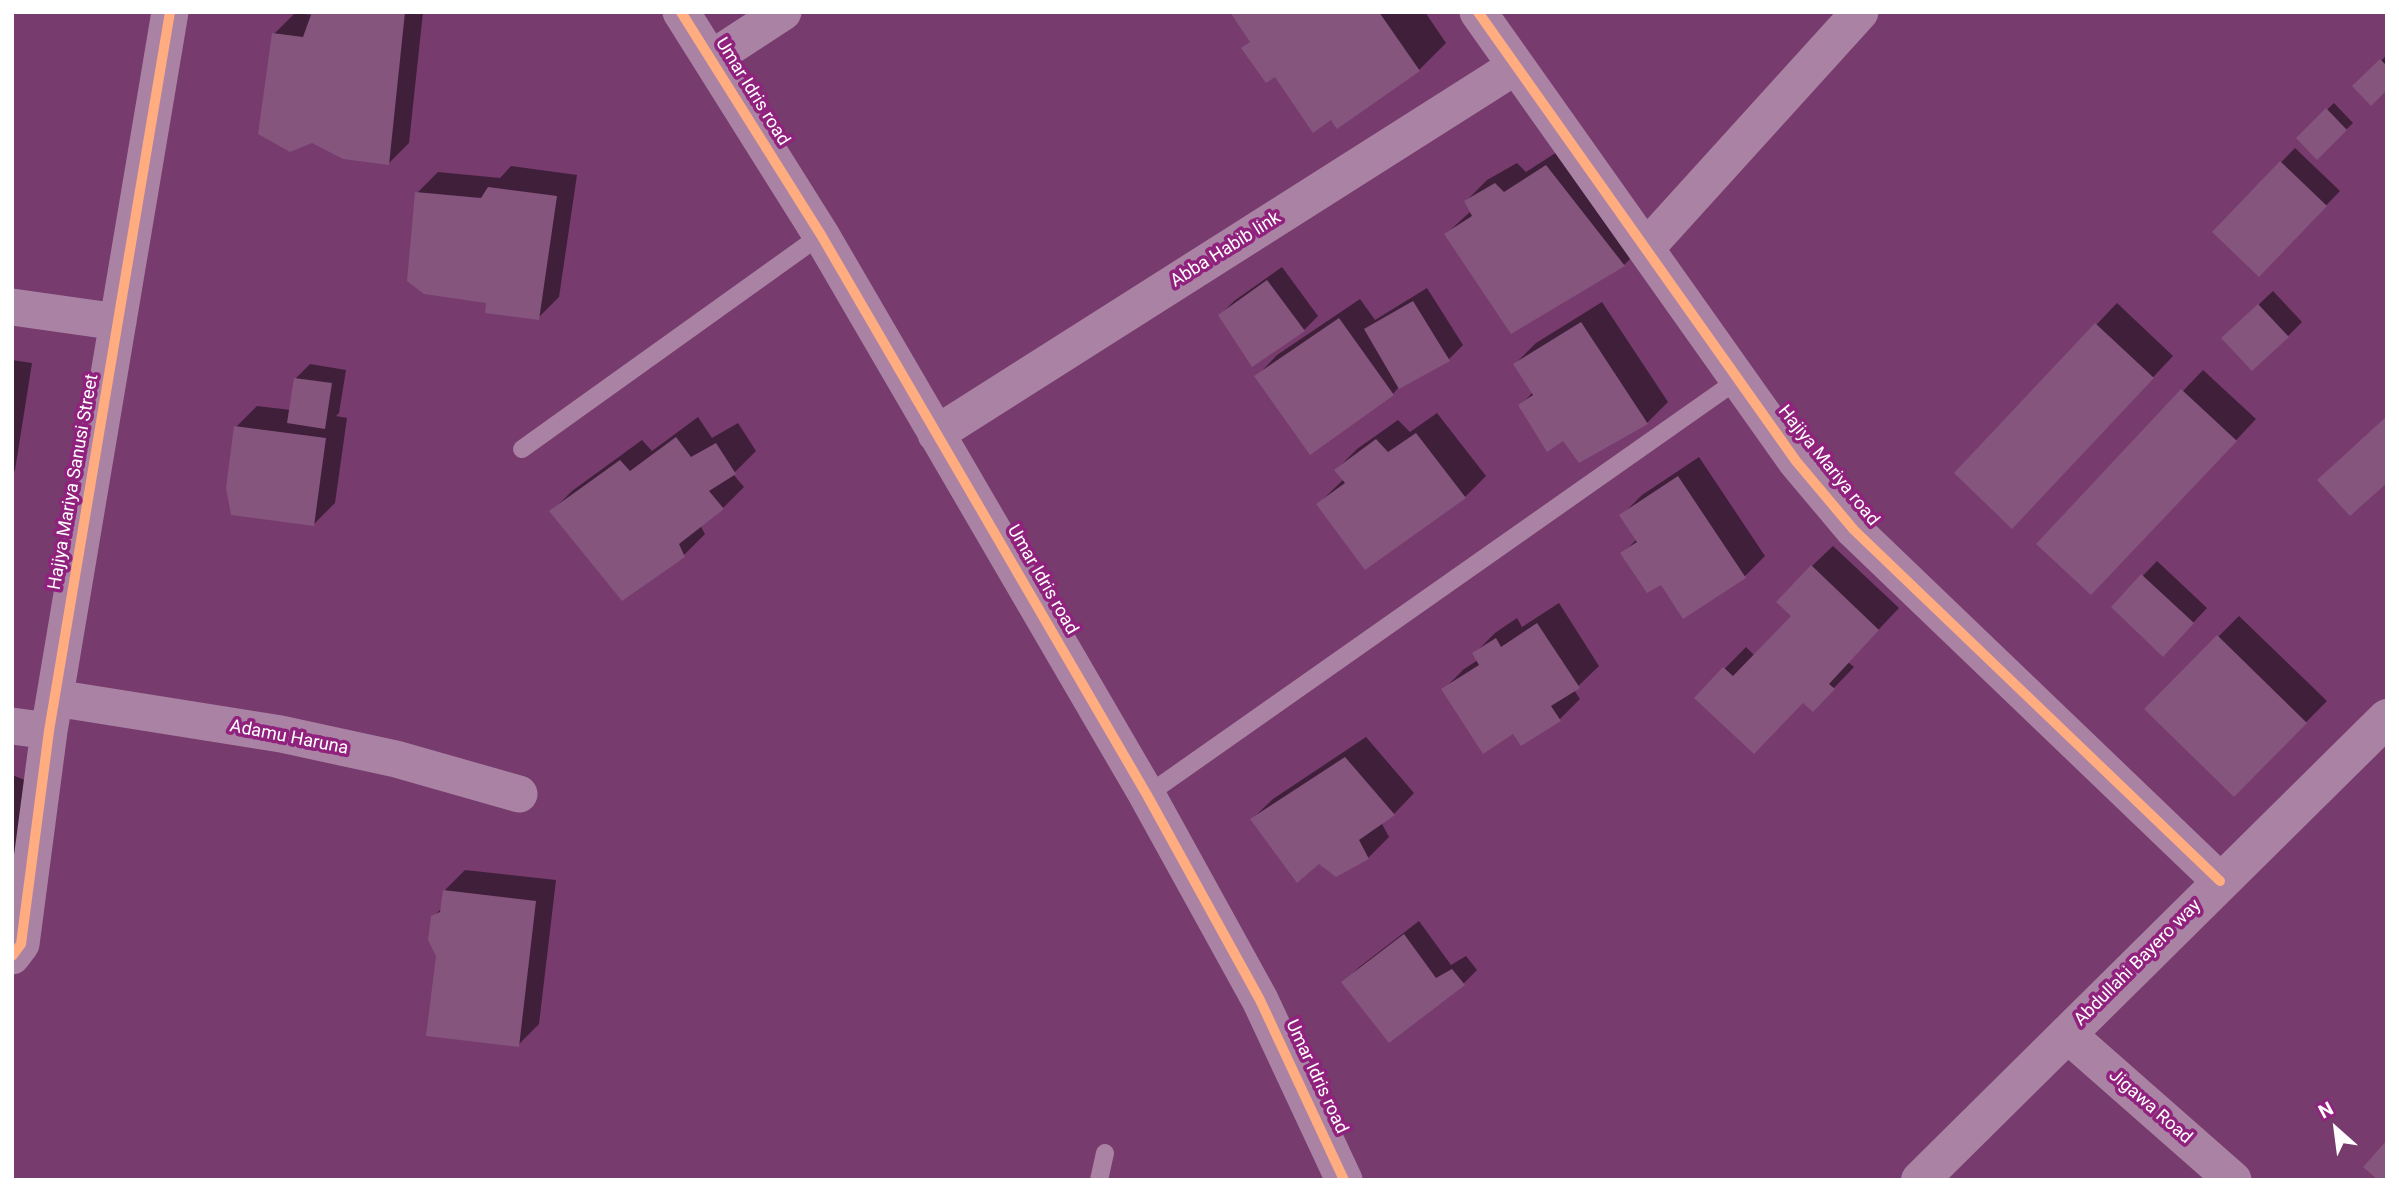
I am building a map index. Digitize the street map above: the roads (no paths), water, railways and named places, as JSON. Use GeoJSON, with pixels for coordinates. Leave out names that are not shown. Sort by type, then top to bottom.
{"type":"FeatureCollection","features":[{"type":"Feature","properties":{"kind":"street","name":"Hajiya Mariya Sanusi Street"},"geometry":{"type":"LineString","coordinates":[[12,956],[21,944],[52,714],[170,12]]}},
{"type":"Feature","properties":{"kind":"street","name":"Umar Idris road"},"geometry":{"type":"LineString","coordinates":[[681,12],[821,235],[1147,795],[1260,1000],[1344,1180]]}},
{"type":"Feature","properties":{"kind":"street"},"geometry":{"type":"LineString","coordinates":[[711,59],[783,12]]}},
{"type":"Feature","properties":{"kind":"street","name":"Hajiya Mariya road"},"geometry":{"type":"LineString","coordinates":[[1478,12],[1796,461],[1854,530],[2220,881]]}},
{"type":"Feature","properties":{"kind":"street"},"geometry":{"type":"LineString","coordinates":[[1646,248],[1860,12]]}},
{"type":"Feature","properties":{"kind":"street","name":"Abba Habib link"},"geometry":{"type":"LineString","coordinates":[[936,433],[1516,66]]}},
{"type":"Feature","properties":{"kind":"street"},"geometry":{"type":"LineString","coordinates":[[12,307],[118,322]]}},
{"type":"Feature","properties":{"kind":"street","name":"Adamu Haruna"},"geometry":{"type":"LineString","coordinates":[[12,726],[52,714],[281,734],[396,759],[519,794]]}},
{"type":"Feature","properties":{"kind":"street","name":"Abdullahi Bayero way"},"geometry":{"type":"LineString","coordinates":[[1920,1180],[2387,718]]}},
{"type":"Feature","properties":{"kind":"street","name":"Jigawa Road"},"geometry":{"type":"LineString","coordinates":[[2067,1034],[2233,1180]]}},
{"type":"Feature","properties":{"kind":"lane"},"geometry":{"type":"LineString","coordinates":[[522,449],[821,235]]}},
{"type":"Feature","properties":{"kind":"lane"},"geometry":{"type":"LineString","coordinates":[[1147,795],[1738,379]]}},
{"type":"Feature","properties":{"kind":"lane"},"geometry":{"type":"LineString","coordinates":[[1099,1180],[1105,1153]]}}]}
